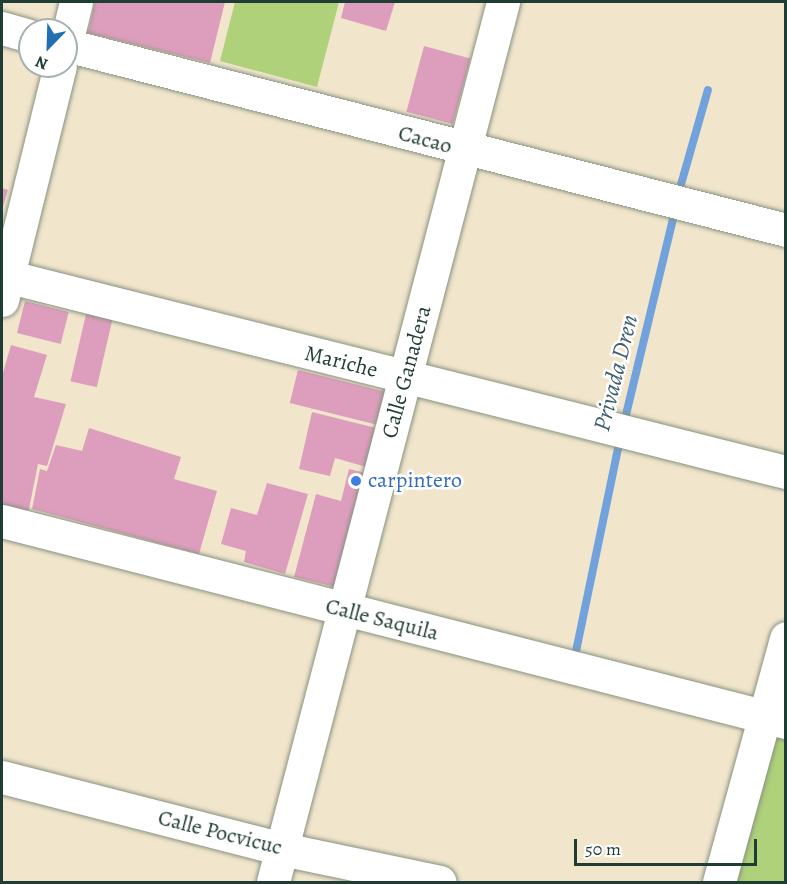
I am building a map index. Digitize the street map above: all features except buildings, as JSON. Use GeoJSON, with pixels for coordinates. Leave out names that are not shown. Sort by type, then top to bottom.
{"type":"FeatureCollection","features":[{"type":"Feature","properties":{"kind":"street"},"geometry":{"type":"LineString","coordinates":[[72,18],[76,2]]}},
{"type":"Feature","properties":{"kind":"street","name":"Calle Ganadera"},"geometry":{"type":"LineString","coordinates":[[273,882],[503,2]]}},
{"type":"Feature","properties":{"kind":"street"},"geometry":{"type":"LineString","coordinates":[[2,28],[18,33]]}},
{"type":"Feature","properties":{"kind":"street","name":"Cacao"},"geometry":{"type":"LineString","coordinates":[[78,47],[464,151],[786,230]]}},
{"type":"Feature","properties":{"kind":"street"},"geometry":{"type":"LineString","coordinates":[[4,284],[57,78]]}},
{"type":"Feature","properties":{"kind":"street","name":"Mariche"},"geometry":{"type":"LineString","coordinates":[[4,284],[405,378],[786,472]]}},
{"type":"Feature","properties":{"kind":"street","name":"Calle Saquila"},"geometry":{"type":"LineString","coordinates":[[2,521],[344,611],[775,719]]}},
{"type":"Feature","properties":{"kind":"street"},"geometry":{"type":"LineString","coordinates":[[719,882],[775,719],[786,638]]}},
{"type":"Feature","properties":{"kind":"street","name":"Calle Pocvicuc"},"geometry":{"type":"LineString","coordinates":[[2,777],[282,849],[440,882]]}},
{"type":"Feature","properties":{"kind":"green space"},"geometry":{"type":"Polygon","coordinates":[[[235,2],[339,2],[317,87],[220,61],[235,2]]]}},
{"type":"Feature","properties":{"kind":"green space"},"geometry":{"type":"Polygon","coordinates":[[[785,668],[785,882],[730,882],[785,668]]]}},
{"type":"Feature","properties":{"kind":"waterway","name":"Privada Dren"},"geometry":{"type":"LineString","coordinates":[[678,195],[708,90]]}},
{"type":"Feature","properties":{"kind":"waterway","name":"Privada Dren"},"geometry":{"type":"LineString","coordinates":[[624,423],[675,210]]}},
{"type":"Feature","properties":{"kind":"waterway","name":"Privada Dren"},"geometry":{"type":"LineString","coordinates":[[574,661],[620,438]]}},
{"type":"Feature","properties":{"kind":"place","name":"carpintero"},"geometry":{"type":"Point","coordinates":[356,481]}}]}
